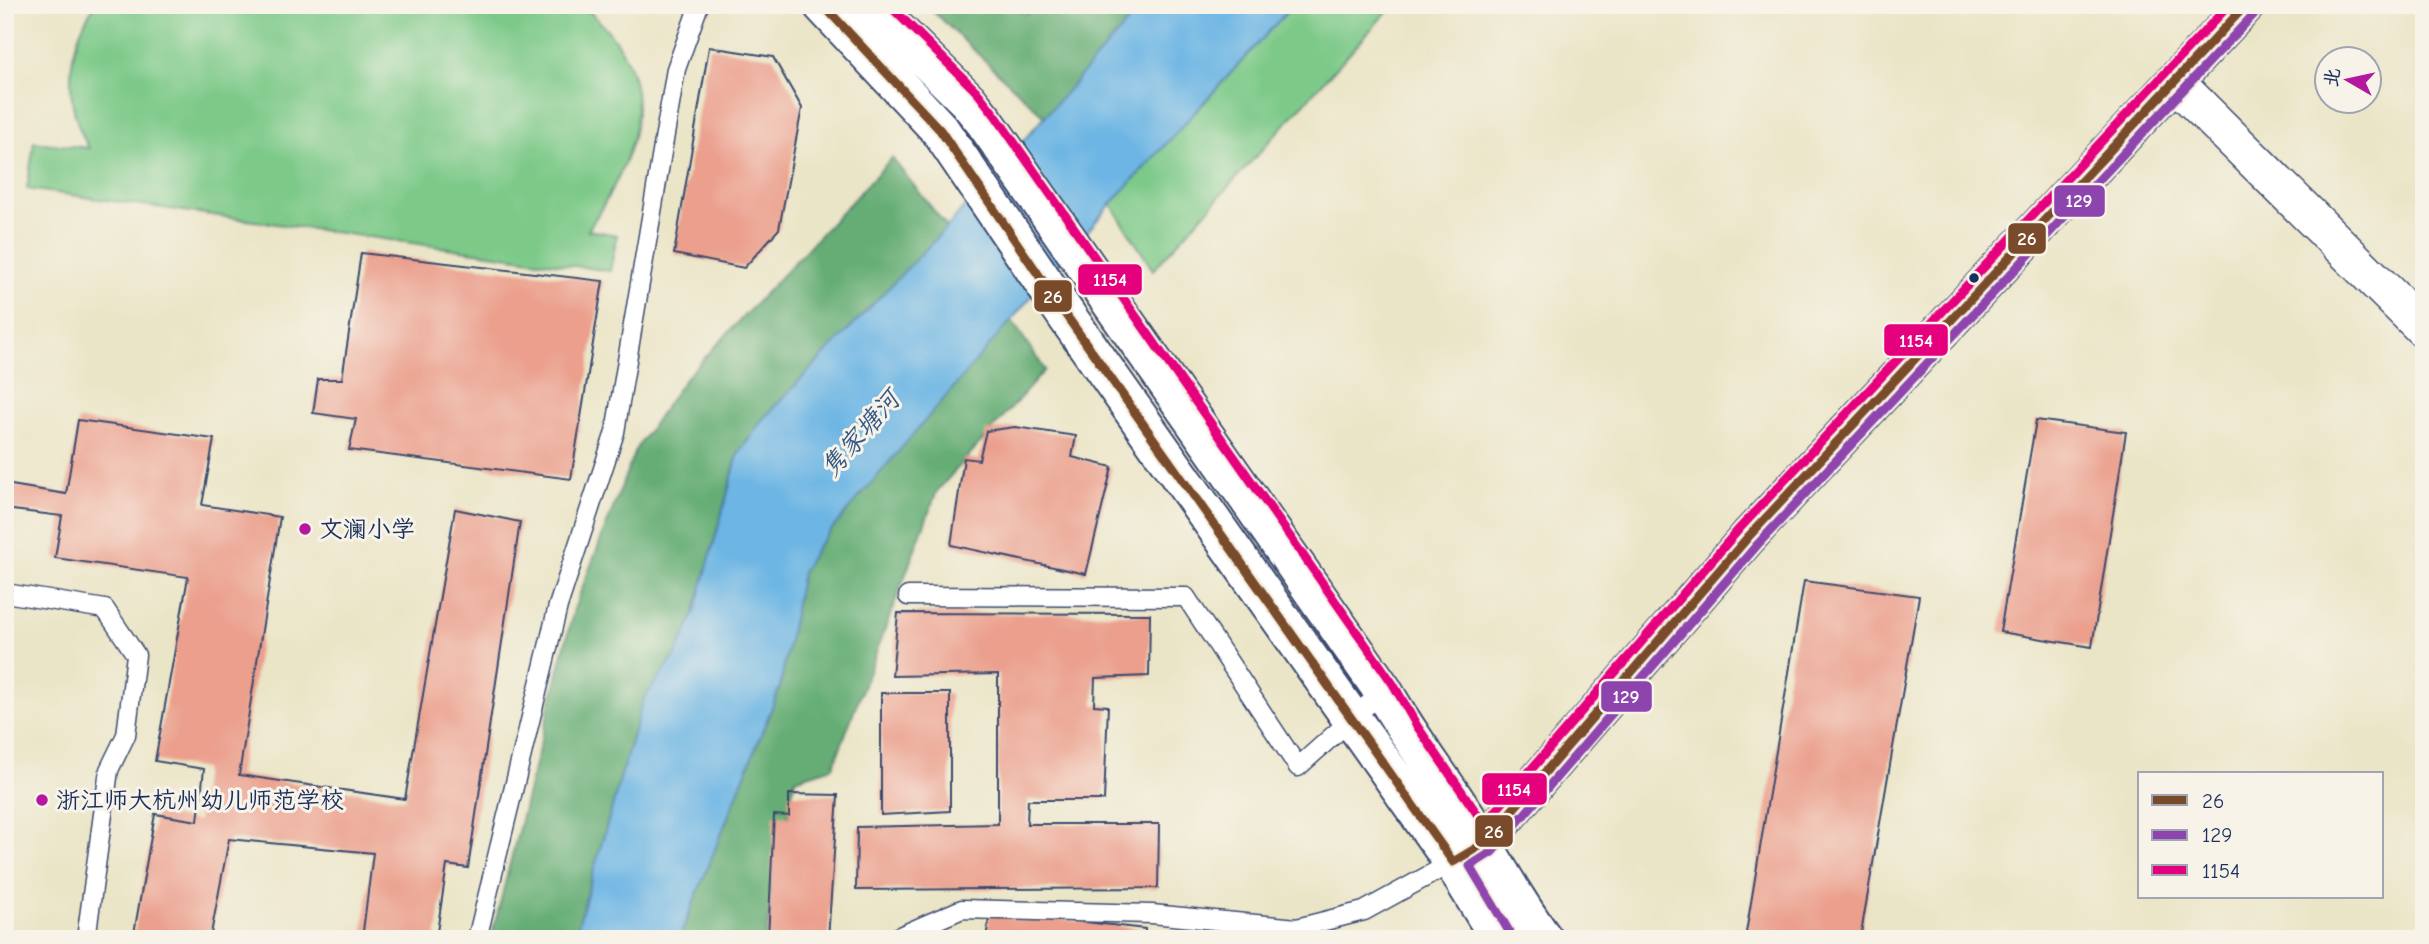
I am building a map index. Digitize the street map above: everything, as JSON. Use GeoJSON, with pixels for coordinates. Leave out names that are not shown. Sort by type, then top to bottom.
{"type":"FeatureCollection","features":[{"type":"Feature","properties":{"kind":"street"},"geometry":{"type":"LineString","coordinates":[[823,5],[940,130],[1351,719],[1468,853],[1527,936]]}},
{"type":"Feature","properties":{"kind":"street"},"geometry":{"type":"LineString","coordinates":[[871,5],[968,101],[1085,263],[1383,691],[1468,853]]}},
{"type":"Feature","properties":{"kind":"street"},"geometry":{"type":"LineString","coordinates":[[1468,853],[1749,537],[2246,5]]}},
{"type":"Feature","properties":{"kind":"street"},"geometry":{"type":"LineString","coordinates":[[2175,82],[2424,329]]}},
{"type":"Feature","properties":{"kind":"lane"},"geometry":{"type":"LineString","coordinates":[[477,939],[558,606],[615,432],[676,69],[699,5]]}},
{"type":"Feature","properties":{"kind":"lane"},"geometry":{"type":"LineString","coordinates":[[5,593],[105,609],[136,655],[126,735],[110,771],[86,939]]}},
{"type":"Feature","properties":{"kind":"lane"},"geometry":{"type":"LineString","coordinates":[[908,596],[1186,597],[1297,767],[1383,691]]}},
{"type":"Feature","properties":{"kind":"lane"},"geometry":{"type":"LineString","coordinates":[[893,939],[962,909],[1152,914],[1297,928],[1364,912],[1468,853]]}},
{"type":"Feature","properties":{"kind":"green space"},"geometry":{"type":"Polygon","coordinates":[[[95,5],[582,5],[609,32],[626,59],[635,86],[637,113],[632,141],[621,170],[588,230],[617,235],[610,271],[27,189],[34,142],[89,148],[75,113],[71,76],[78,39],[95,5]]]}},
{"type":"Feature","properties":{"kind":"green space"},"geometry":{"type":"Polygon","coordinates":[[[926,5],[1010,5],[1025,14],[1047,5],[1143,5],[1046,118],[926,5]]]}},
{"type":"Feature","properties":{"kind":"green space"},"geometry":{"type":"Polygon","coordinates":[[[1293,5],[1393,5],[1153,270],[1111,204],[1293,5]]]}},
{"type":"Feature","properties":{"kind":"green space"},"geometry":{"type":"Polygon","coordinates":[[[892,158],[947,227],[762,420],[738,454],[695,612],[676,655],[643,700],[574,939],[491,939],[574,609],[636,449],[684,380],[892,158]]]}},
{"type":"Feature","properties":{"kind":"green space"},"geometry":{"type":"Polygon","coordinates":[[[1011,319],[1045,370],[937,491],[833,767],[795,779],[765,939],[679,939],[780,687],[802,572],[819,544],[1011,319]]]}},
{"type":"Feature","properties":{"kind":"water","name":"隽家塘河"},"geometry":{"type":"Polygon","coordinates":[[[1143,5],[1293,5],[1111,204],[819,544],[802,572],[780,687],[679,939],[574,939],[643,700],[676,655],[695,612],[738,455],[762,420],[947,227],[1143,5]]]}},
{"type":"Feature","properties":{"kind":"building"},"geometry":{"type":"Polygon","coordinates":[[[709,47],[773,57],[802,108],[779,229],[744,268],[674,254],[709,47]]]}},
{"type":"Feature","properties":{"kind":"building"},"geometry":{"type":"Polygon","coordinates":[[[361,253],[603,281],[571,479],[349,450],[356,419],[313,413],[318,379],[342,379],[361,253]]]}},
{"type":"Feature","properties":{"kind":"building"},"geometry":{"type":"Polygon","coordinates":[[[78,420],[214,439],[202,505],[280,517],[239,775],[405,799],[455,509],[520,522],[468,868],[447,865],[436,939],[362,939],[373,853],[229,839],[210,939],[133,939],[155,814],[198,821],[204,769],[155,761],[188,577],[55,558],[62,516],[5,509],[5,484],[66,494],[78,420]]]}},
{"type":"Feature","properties":{"kind":"building"},"geometry":{"type":"Polygon","coordinates":[[[2036,420],[2126,432],[2092,647],[2000,632],[2036,420]]]}},
{"type":"Feature","properties":{"kind":"building"},"geometry":{"type":"Polygon","coordinates":[[[1015,427],[1076,436],[1072,457],[1112,467],[1086,574],[951,545],[964,458],[979,460],[986,431],[1015,427]]]}},
{"type":"Feature","properties":{"kind":"building"},"geometry":{"type":"Polygon","coordinates":[[[1804,581],[1919,596],[1860,939],[1745,939],[1804,581]]]}},
{"type":"Feature","properties":{"kind":"building"},"geometry":{"type":"Polygon","coordinates":[[[898,613],[1150,614],[1149,676],[1095,678],[1094,705],[1108,706],[1104,800],[1028,800],[1027,824],[1159,824],[1158,888],[856,890],[857,827],[998,824],[998,674],[892,676],[898,613]]]}},
{"type":"Feature","properties":{"kind":"building"},"geometry":{"type":"Polygon","coordinates":[[[881,693],[950,693],[950,811],[881,815],[881,693]]]}},
{"type":"Feature","properties":{"kind":"building"},"geometry":{"type":"Polygon","coordinates":[[[789,794],[838,795],[828,939],[768,939],[774,815],[789,816],[789,794]]]}},
{"type":"Feature","properties":{"kind":"building"},"geometry":{"type":"Polygon","coordinates":[[[990,911],[1145,929],[1145,939],[986,939],[990,911]]]}},
{"type":"Feature","properties":{"kind":"transit line","name":"26"},"geometry":{"type":"LineString","coordinates":[[823,5],[940,130],[1068,318],[1453,862],[1483,844],[1749,536],[2246,5]]}},
{"type":"Feature","properties":{"kind":"transit line","name":"1154"},"geometry":{"type":"LineString","coordinates":[[889,5],[977,92],[995,115],[1393,684],[1417,726],[1484,824],[1740,528],[2229,5]]}},
{"type":"Feature","properties":{"kind":"transit line","name":"129"},"geometry":{"type":"LineString","coordinates":[[1510,933],[1470,866],[1492,852],[1758,544],[2255,13]]}},
{"type":"Feature","properties":{"kind":"place","name":"文澜小学"},"geometry":{"type":"Point","coordinates":[305,529]}},
{"type":"Feature","properties":{"kind":"place","name":"浙江师大杭州幼儿师范学校"},"geometry":{"type":"Point","coordinates":[42,800]}}]}
